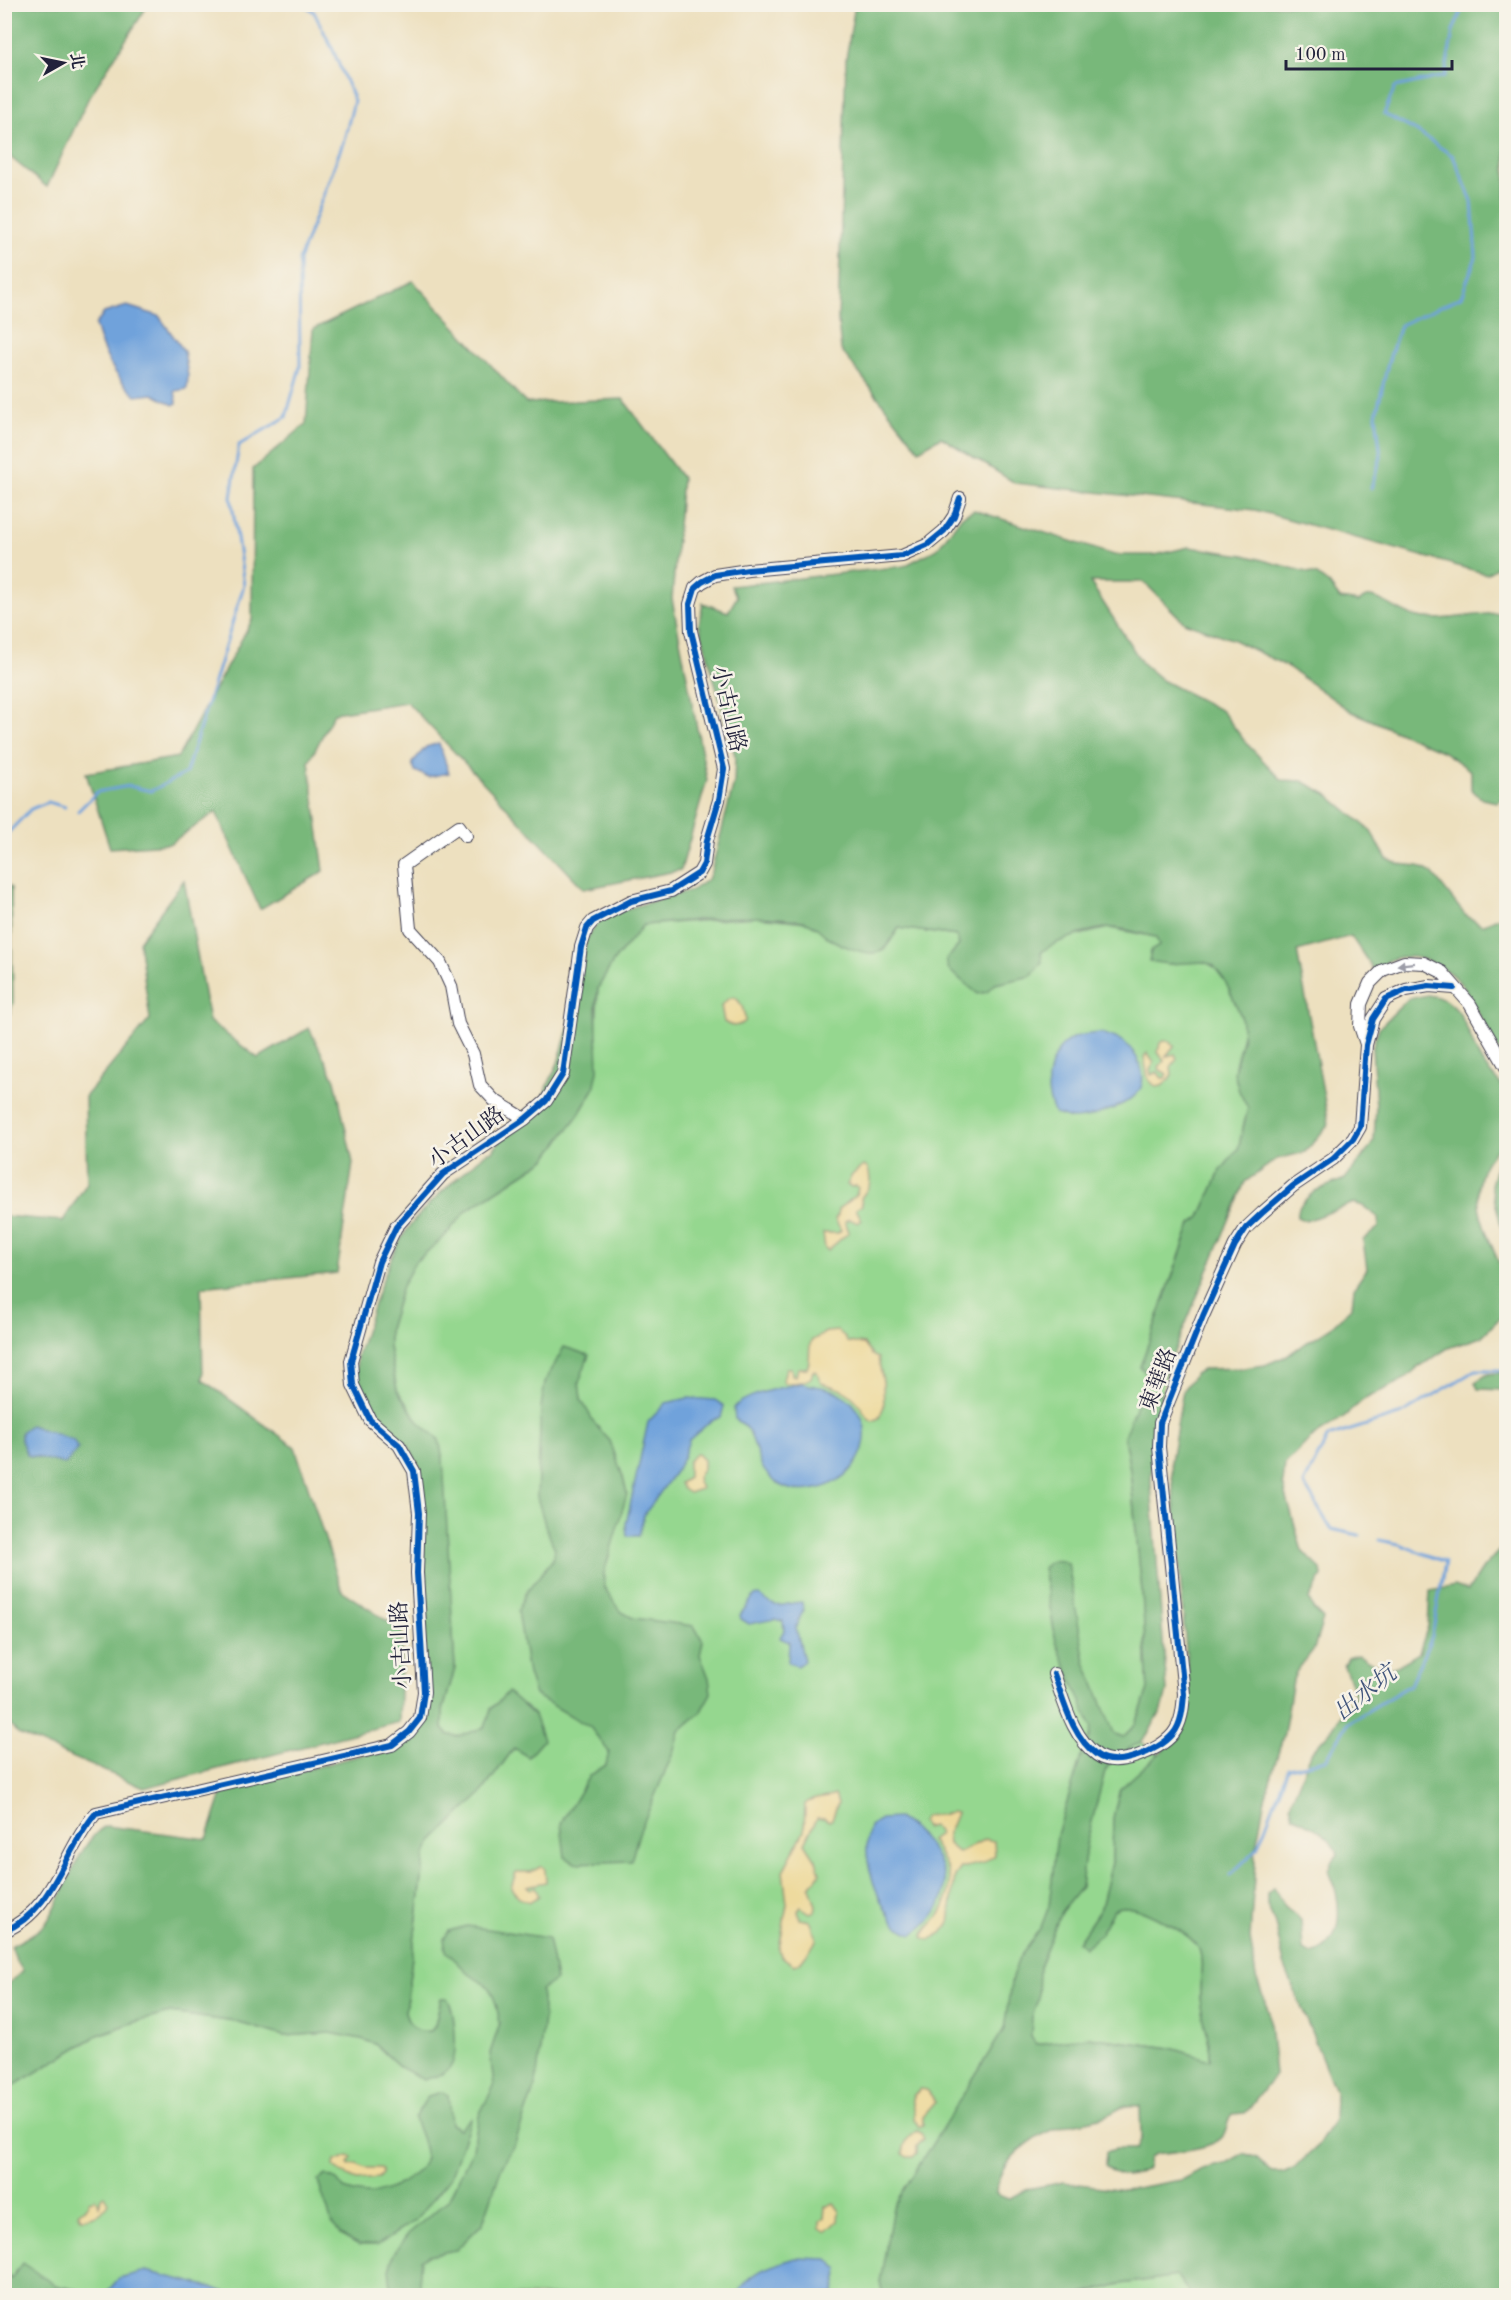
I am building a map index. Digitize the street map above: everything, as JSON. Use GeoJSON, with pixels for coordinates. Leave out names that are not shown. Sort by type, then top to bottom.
{"type":"FeatureCollection","features":[{"type":"Feature","properties":{"kind":"street","name":"小古山路"},"geometry":{"type":"LineString","coordinates":[[4,1931],[25,1921],[51,1888],[84,1827],[96,1813],[392,1745],[409,1732],[420,1718],[424,1692],[417,1573],[419,1513],[414,1471],[399,1445],[370,1420],[353,1385],[351,1360],[379,1262],[396,1227],[443,1174],[525,1119],[546,1101],[563,1074],[581,946],[587,928],[593,921],[631,901],[681,886],[699,873],[704,864],[707,840],[719,800],[724,769],[691,631],[690,604],[695,588],[715,575],[902,556],[927,545],[944,531],[954,516],[960,498]]}},
{"type":"Feature","properties":{"kind":"street"},"geometry":{"type":"LineString","coordinates":[[466,836],[459,826],[404,865],[410,929],[440,963],[451,986],[458,1024],[473,1054],[480,1085],[494,1100],[525,1119]]}},
{"type":"Feature","properties":{"kind":"street","name":"東華路"},"geometry":{"type":"LineString","coordinates":[[1366,1046],[1360,1026],[1362,1004],[1370,983],[1383,970],[1404,962],[1424,963],[1442,972],[1470,1004],[1506,1067]]}},
{"type":"Feature","properties":{"kind":"street","name":"東華路"},"geometry":{"type":"LineString","coordinates":[[1054,1674],[1080,1739],[1098,1756],[1118,1762],[1135,1757],[1159,1745],[1173,1733],[1181,1716],[1184,1694],[1159,1447],[1160,1423],[1203,1316],[1240,1236],[1293,1186],[1333,1159],[1353,1139],[1360,1127],[1366,1046],[1373,1019],[1386,999],[1406,990],[1429,986],[1454,988]]}},
{"type":"Feature","properties":{"kind":"green space"},"geometry":{"type":"Polygon","coordinates":[[[4,5],[148,5],[88,99],[47,187],[5,153],[4,5]]]}},
{"type":"Feature","properties":{"kind":"green space"},"geometry":{"type":"Polygon","coordinates":[[[855,5],[1506,5],[1506,561],[1487,574],[1255,510],[1015,483],[941,437],[919,450],[841,350],[838,320],[846,59],[855,5]]]}},
{"type":"Feature","properties":{"kind":"green space"},"geometry":{"type":"Polygon","coordinates":[[[413,281],[526,403],[623,399],[682,478],[672,599],[707,780],[681,870],[584,889],[407,702],[334,713],[309,762],[324,871],[260,909],[216,812],[169,844],[110,848],[86,773],[178,757],[252,620],[253,469],[306,424],[313,329],[413,281]]]}},
{"type":"Feature","properties":{"kind":"green space"},"geometry":{"type":"Polygon","coordinates":[[[974,510],[1114,555],[1155,555],[1189,547],[1244,555],[1317,575],[1329,584],[1340,599],[1359,602],[1366,597],[1371,597],[1413,616],[1437,619],[1506,613],[1506,795],[1497,802],[1482,799],[1471,789],[1471,771],[1444,752],[1350,711],[1288,667],[1234,640],[1184,622],[1144,582],[1090,582],[1142,663],[1162,680],[1222,711],[1246,743],[1282,780],[1302,781],[1327,794],[1370,830],[1387,859],[1398,864],[1419,866],[1432,873],[1465,915],[1482,925],[1500,917],[1506,918],[1506,1063],[1465,989],[1459,981],[1442,968],[1422,959],[1400,957],[1390,960],[1374,971],[1351,936],[1297,951],[1329,1124],[1305,1152],[1277,1159],[1245,1182],[1166,1371],[1149,1375],[1140,1367],[1191,1224],[1200,1217],[1220,1172],[1238,1149],[1248,1108],[1239,1091],[1234,1072],[1243,1035],[1241,1016],[1225,981],[1213,965],[1203,962],[1167,964],[1149,961],[1151,951],[1159,946],[1156,937],[1110,928],[1073,936],[1054,944],[1041,953],[1042,962],[1031,976],[995,984],[987,992],[978,994],[949,970],[946,960],[959,945],[957,936],[899,928],[882,950],[869,953],[852,949],[827,937],[808,922],[784,918],[724,918],[643,925],[613,962],[598,988],[596,1006],[598,1071],[594,1089],[579,1114],[546,1159],[467,1210],[443,1238],[415,1262],[402,1286],[389,1329],[389,1347],[397,1390],[418,1421],[439,1440],[443,1459],[455,1668],[443,1710],[443,1729],[449,1735],[458,1736],[485,1728],[491,1709],[508,1692],[534,1715],[543,1740],[528,1757],[514,1748],[480,1795],[433,1840],[425,1855],[405,2012],[411,2026],[421,2031],[431,2031],[435,2026],[441,1998],[447,1998],[455,2030],[452,2064],[444,2073],[424,2080],[400,2067],[375,2044],[362,2039],[330,2033],[284,2036],[236,2022],[170,2013],[98,2035],[5,2091],[5,1986],[23,1971],[11,1946],[35,1933],[46,1923],[87,1843],[96,1833],[106,1826],[207,1839],[223,1791],[404,1744],[419,1731],[428,1710],[419,1578],[423,1500],[420,1470],[408,1445],[390,1429],[360,1387],[356,1372],[357,1356],[386,1271],[409,1227],[446,1188],[486,1153],[493,1151],[508,1127],[542,1098],[558,1063],[572,1016],[586,940],[598,922],[616,912],[692,890],[708,879],[734,783],[735,756],[699,624],[703,603],[728,612],[737,597],[731,586],[904,566],[937,549],[962,516],[974,510]]]}},
{"type":"Feature","properties":{"kind":"green space"},"geometry":{"type":"Polygon","coordinates":[[[184,880],[209,1021],[258,1058],[309,1028],[335,1080],[353,1163],[337,1273],[201,1287],[203,1380],[295,1447],[342,1591],[402,1631],[399,1722],[144,1788],[18,1734],[5,1719],[4,1216],[63,1221],[87,1183],[85,1097],[150,1019],[139,941],[184,880]]]}},
{"type":"Feature","properties":{"kind":"green space"},"geometry":{"type":"Polygon","coordinates":[[[5,882],[11,888],[13,1004],[5,1027],[5,882]]]}},
{"type":"Feature","properties":{"kind":"green space"},"geometry":{"type":"Polygon","coordinates":[[[757,917],[806,922],[815,925],[830,939],[884,950],[899,928],[957,936],[959,945],[947,960],[987,992],[995,984],[1031,975],[1041,953],[1047,947],[1071,937],[1109,928],[1156,937],[1167,964],[1204,962],[1212,966],[1226,982],[1238,1006],[1243,1037],[1236,1060],[1235,1073],[1238,1087],[1248,1108],[1238,1149],[1220,1172],[1200,1217],[1191,1224],[1140,1367],[1149,1375],[1166,1371],[1161,1396],[1154,1390],[1124,1437],[1130,1470],[1142,1591],[1148,1690],[1136,1724],[1123,1737],[1141,1742],[1160,1755],[1120,1789],[1113,1818],[1112,1863],[1101,1908],[1078,1942],[1099,1935],[1113,1910],[1122,1907],[1151,1915],[1193,1941],[1198,1947],[1201,1959],[1200,1997],[1210,2046],[1210,2061],[1171,2048],[1089,2037],[1036,2044],[880,2282],[883,2296],[5,2295],[4,2091],[98,2035],[170,2013],[236,2022],[284,2036],[330,2033],[362,2039],[375,2044],[400,2067],[443,2074],[441,1998],[435,2026],[431,2031],[413,2028],[405,2012],[425,1855],[433,1840],[480,1795],[514,1748],[491,1709],[485,1728],[458,1736],[449,1735],[443,1729],[443,1711],[455,1668],[439,1440],[418,1421],[397,1390],[389,1347],[389,1329],[402,1286],[415,1262],[443,1238],[467,1210],[546,1159],[579,1114],[594,1089],[598,988],[613,962],[643,925],[757,917]]]}},
{"type":"Feature","properties":{"kind":"green space"},"geometry":{"type":"Polygon","coordinates":[[[1428,995],[1441,998],[1459,1012],[1484,1065],[1506,1090],[1506,1141],[1492,1154],[1483,1168],[1478,1198],[1486,1230],[1507,1279],[1506,1317],[1500,1318],[1481,1337],[1448,1348],[1417,1368],[1405,1379],[1363,1400],[1345,1416],[1312,1437],[1285,1464],[1283,1484],[1302,1551],[1321,1569],[1322,1576],[1309,1599],[1313,1609],[1323,1619],[1314,1649],[1296,1672],[1293,1680],[1284,1733],[1264,1802],[1256,1847],[1250,1938],[1256,1977],[1269,2013],[1275,2075],[1245,2113],[1232,2114],[1223,2136],[1211,2144],[1155,2154],[1149,2158],[1147,2169],[1130,2176],[1116,2174],[1105,2166],[1106,2152],[1115,2149],[1136,2149],[1141,2137],[1140,2106],[1124,2106],[1100,2118],[1053,2130],[1030,2143],[1010,2160],[1003,2170],[996,2194],[1008,2199],[1027,2189],[1063,2182],[1125,2190],[1181,2180],[1202,2169],[1225,2164],[1244,2153],[1257,2158],[1273,2173],[1283,2173],[1295,2167],[1318,2146],[1334,2120],[1335,2091],[1284,1964],[1275,1923],[1267,1905],[1267,1894],[1274,1888],[1284,1906],[1301,1920],[1303,1950],[1312,1954],[1323,1949],[1331,1941],[1338,1919],[1336,1894],[1329,1871],[1338,1854],[1331,1841],[1313,1827],[1293,1816],[1290,1804],[1312,1751],[1333,1728],[1356,1696],[1344,1666],[1348,1658],[1358,1655],[1377,1665],[1389,1668],[1419,1653],[1428,1626],[1430,1591],[1455,1586],[1468,1591],[1483,1568],[1506,1543],[1506,2295],[1191,2295],[1177,2276],[1121,2284],[1079,2295],[883,2296],[880,2282],[893,2207],[1004,2029],[1012,1977],[1019,1958],[1041,1927],[1049,1906],[1057,1835],[1092,1728],[1056,1642],[1043,1568],[1046,1565],[1054,1561],[1068,1563],[1085,1662],[1114,1733],[1123,1737],[1136,1724],[1148,1690],[1142,1591],[1130,1470],[1124,1437],[1137,1402],[1154,1390],[1161,1396],[1161,1406],[1152,1445],[1151,1484],[1167,1691],[1162,1710],[1147,1735],[1141,1742],[1115,1756],[1105,1771],[1086,1845],[1081,1887],[1061,1912],[1039,1967],[1038,1999],[1032,2017],[1031,2037],[1036,2044],[1089,2037],[1171,2048],[1210,2060],[1200,1997],[1201,1958],[1198,1947],[1193,1941],[1151,1915],[1122,1907],[1113,1910],[1099,1935],[1084,1948],[1078,1942],[1101,1908],[1112,1863],[1113,1818],[1120,1789],[1175,1739],[1186,1720],[1189,1709],[1171,1461],[1183,1390],[1195,1374],[1204,1369],[1265,1365],[1284,1357],[1330,1328],[1352,1307],[1354,1288],[1367,1269],[1363,1240],[1379,1227],[1379,1218],[1363,1206],[1354,1203],[1306,1221],[1297,1217],[1299,1207],[1315,1191],[1345,1179],[1369,1149],[1374,1140],[1376,1106],[1372,1048],[1379,1028],[1408,999],[1428,995]]]}},
{"type":"Feature","properties":{"kind":"green space"},"geometry":{"type":"Polygon","coordinates":[[[1506,1151],[1506,1245],[1491,1185],[1497,1163],[1506,1151]]]}},
{"type":"Feature","properties":{"kind":"green space"},"geometry":{"type":"Polygon","coordinates":[[[564,1347],[589,1355],[579,1382],[581,1399],[595,1424],[610,1441],[627,1494],[604,1573],[604,1587],[620,1611],[633,1618],[694,1626],[703,1641],[700,1655],[709,1678],[711,1693],[700,1713],[679,1731],[673,1753],[639,1833],[631,1861],[575,1863],[565,1857],[561,1823],[589,1776],[606,1765],[609,1752],[590,1727],[535,1695],[528,1674],[518,1611],[525,1594],[553,1559],[555,1549],[537,1497],[541,1407],[545,1382],[564,1347]]]}},
{"type":"Feature","properties":{"kind":"green space"},"geometry":{"type":"Polygon","coordinates":[[[1506,1372],[1506,1390],[1478,1389],[1475,1382],[1488,1374],[1506,1372]]]}},
{"type":"Feature","properties":{"kind":"green space"},"geometry":{"type":"Polygon","coordinates":[[[467,1926],[548,1938],[556,1980],[541,1990],[544,2018],[536,2083],[515,2143],[501,2169],[483,2223],[456,2250],[428,2255],[421,2260],[418,2295],[392,2295],[389,2269],[394,2253],[408,2234],[448,2200],[473,2149],[479,2115],[494,2086],[490,2053],[500,2023],[496,2004],[490,1988],[469,1974],[446,1951],[444,1939],[449,1931],[467,1926]]]}},
{"type":"Feature","properties":{"kind":"green space"},"geometry":{"type":"Polygon","coordinates":[[[442,2092],[448,2095],[451,2124],[459,2129],[472,2117],[450,2178],[415,2221],[377,2245],[359,2245],[340,2234],[332,2223],[318,2181],[326,2175],[337,2180],[344,2189],[367,2194],[393,2187],[411,2176],[418,2170],[425,2155],[414,2118],[428,2096],[442,2092]]]}},
{"type":"Feature","properties":{"kind":"green space"},"geometry":{"type":"Polygon","coordinates":[[[22,2263],[55,2285],[82,2291],[86,2295],[5,2295],[5,2273],[11,2279],[22,2263]]]}},
{"type":"Feature","properties":{"kind":"green space"},"geometry":{"type":"Polygon","coordinates":[[[1177,2276],[1191,2295],[1079,2296],[1121,2284],[1177,2276]]]}},
{"type":"Feature","properties":{"kind":"sand"},"geometry":{"type":"Polygon","coordinates":[[[734,997],[741,1005],[745,1022],[734,1026],[724,1022],[721,1006],[734,997]]]}},
{"type":"Feature","properties":{"kind":"sand"},"geometry":{"type":"Polygon","coordinates":[[[1168,1041],[1174,1046],[1166,1056],[1175,1054],[1177,1059],[1171,1067],[1172,1076],[1162,1086],[1156,1087],[1148,1079],[1144,1057],[1147,1053],[1154,1063],[1150,1070],[1151,1075],[1157,1072],[1165,1078],[1167,1074],[1159,1067],[1164,1061],[1158,1052],[1160,1043],[1168,1041]]]}},
{"type":"Feature","properties":{"kind":"sand"},"geometry":{"type":"Polygon","coordinates":[[[863,1166],[868,1168],[870,1181],[861,1198],[862,1205],[856,1209],[862,1220],[858,1223],[849,1219],[845,1221],[849,1232],[828,1250],[825,1248],[823,1233],[838,1233],[841,1230],[835,1219],[838,1209],[855,1195],[858,1187],[847,1185],[852,1175],[863,1166]]]}},
{"type":"Feature","properties":{"kind":"sand"},"geometry":{"type":"Polygon","coordinates":[[[838,1331],[847,1342],[864,1344],[872,1355],[878,1358],[883,1381],[884,1406],[879,1418],[873,1421],[848,1394],[821,1383],[817,1372],[813,1371],[811,1378],[805,1380],[784,1383],[786,1368],[791,1368],[792,1375],[796,1376],[798,1368],[807,1368],[811,1341],[826,1332],[838,1331]]]}},
{"type":"Feature","properties":{"kind":"sand"},"geometry":{"type":"Polygon","coordinates":[[[696,1453],[703,1460],[703,1468],[697,1478],[701,1489],[689,1493],[680,1483],[688,1478],[688,1462],[696,1453]]]}},
{"type":"Feature","properties":{"kind":"sand"},"geometry":{"type":"Polygon","coordinates":[[[835,1795],[838,1803],[832,1819],[829,1821],[817,1818],[805,1843],[816,1860],[820,1873],[810,1887],[816,1906],[815,1911],[810,1913],[801,1907],[798,1911],[800,1919],[810,1921],[816,1940],[802,1961],[794,1965],[781,1956],[779,1949],[787,1904],[783,1871],[804,1831],[805,1804],[812,1800],[835,1795]]]}},
{"type":"Feature","properties":{"kind":"sand"},"geometry":{"type":"Polygon","coordinates":[[[956,1813],[947,1835],[948,1844],[959,1853],[985,1839],[994,1841],[995,1855],[983,1863],[961,1868],[955,1876],[949,1924],[942,1933],[929,1940],[923,1937],[938,1917],[949,1893],[950,1884],[946,1867],[931,1840],[939,1834],[937,1829],[932,1826],[925,1828],[922,1822],[925,1816],[956,1813]]]}},
{"type":"Feature","properties":{"kind":"sand"},"geometry":{"type":"Polygon","coordinates":[[[542,1866],[545,1869],[546,1882],[527,1886],[530,1889],[535,1888],[539,1896],[529,1902],[519,1898],[511,1888],[516,1872],[531,1872],[542,1866]]]}},
{"type":"Feature","properties":{"kind":"sand"},"geometry":{"type":"Polygon","coordinates":[[[921,2089],[927,2090],[936,2102],[923,2117],[923,2125],[919,2127],[914,2119],[912,2100],[921,2089]]]}},
{"type":"Feature","properties":{"kind":"sand"},"geometry":{"type":"Polygon","coordinates":[[[917,2131],[924,2139],[917,2146],[917,2153],[913,2157],[907,2157],[903,2154],[905,2143],[917,2131]]]}},
{"type":"Feature","properties":{"kind":"sand"},"geometry":{"type":"Polygon","coordinates":[[[348,2156],[352,2159],[348,2163],[349,2166],[357,2164],[365,2168],[379,2168],[382,2174],[378,2178],[357,2180],[348,2176],[334,2166],[335,2161],[348,2156]]]}},
{"type":"Feature","properties":{"kind":"sand"},"geometry":{"type":"Polygon","coordinates":[[[104,2196],[108,2203],[103,2210],[93,2216],[81,2218],[78,2213],[87,2206],[89,2201],[95,2199],[99,2206],[104,2196]]]}},
{"type":"Feature","properties":{"kind":"sand"},"geometry":{"type":"Polygon","coordinates":[[[834,2203],[839,2210],[838,2221],[826,2232],[820,2228],[820,2221],[824,2218],[825,2207],[834,2203]]]}},
{"type":"Feature","properties":{"kind":"water"},"geometry":{"type":"Polygon","coordinates":[[[127,306],[159,316],[184,351],[188,376],[187,389],[175,391],[177,403],[173,405],[153,394],[136,396],[121,381],[106,355],[95,325],[104,313],[127,306]]]}},
{"type":"Feature","properties":{"kind":"water"},"geometry":{"type":"Polygon","coordinates":[[[439,743],[449,773],[428,777],[415,771],[412,763],[426,747],[439,743]]]}},
{"type":"Feature","properties":{"kind":"water"},"geometry":{"type":"Polygon","coordinates":[[[1102,1033],[1124,1042],[1137,1058],[1143,1078],[1139,1091],[1119,1106],[1088,1117],[1072,1119],[1055,1114],[1048,1086],[1050,1067],[1054,1058],[1069,1040],[1083,1035],[1102,1033]]]}},
{"type":"Feature","properties":{"kind":"water"},"geometry":{"type":"Polygon","coordinates":[[[801,1383],[833,1390],[853,1404],[862,1418],[865,1433],[863,1448],[856,1463],[845,1476],[829,1485],[805,1491],[784,1487],[765,1471],[750,1434],[735,1419],[734,1408],[755,1395],[801,1383]]]}},
{"type":"Feature","properties":{"kind":"water"},"geometry":{"type":"Polygon","coordinates":[[[688,1398],[715,1400],[724,1406],[721,1417],[711,1421],[689,1440],[675,1472],[644,1515],[639,1536],[627,1536],[626,1524],[648,1422],[666,1403],[688,1398]]]}},
{"type":"Feature","properties":{"kind":"water"},"geometry":{"type":"Polygon","coordinates":[[[30,1425],[73,1440],[78,1449],[65,1464],[27,1455],[21,1440],[21,1432],[30,1425]]]}},
{"type":"Feature","properties":{"kind":"water"},"geometry":{"type":"Polygon","coordinates":[[[759,1595],[766,1601],[780,1606],[802,1602],[803,1610],[796,1627],[804,1661],[797,1666],[788,1663],[789,1642],[780,1638],[784,1630],[783,1621],[775,1619],[749,1624],[741,1619],[740,1615],[754,1596],[759,1595]]]}},
{"type":"Feature","properties":{"kind":"water"},"geometry":{"type":"Polygon","coordinates":[[[898,1818],[927,1843],[943,1873],[944,1889],[940,1905],[930,1920],[913,1934],[894,1921],[886,1910],[873,1882],[867,1855],[870,1826],[881,1819],[898,1818]]]}},
{"type":"Feature","properties":{"kind":"water"},"geometry":{"type":"Polygon","coordinates":[[[796,2258],[828,2259],[839,2270],[833,2295],[737,2295],[748,2280],[762,2270],[796,2258]]]}},
{"type":"Feature","properties":{"kind":"water"},"geometry":{"type":"Polygon","coordinates":[[[146,2271],[211,2287],[232,2295],[107,2295],[119,2278],[146,2271]]]}},
{"type":"Feature","properties":{"kind":"waterway"},"geometry":{"type":"LineString","coordinates":[[78,811],[97,792],[129,786],[151,791],[186,773],[244,585],[231,497],[239,445],[286,417],[300,367],[299,260],[344,140],[354,101],[314,12],[304,4]]}},
{"type":"Feature","properties":{"kind":"waterway"},"geometry":{"type":"LineString","coordinates":[[1371,488],[1381,457],[1376,415],[1388,363],[1400,325],[1461,297],[1476,257],[1472,201],[1453,156],[1416,131],[1384,114],[1395,87],[1445,76],[1453,31],[1464,4]]}},
{"type":"Feature","properties":{"kind":"waterway"},"geometry":{"type":"LineString","coordinates":[[4,837],[31,809],[48,802],[65,807]]}},
{"type":"Feature","properties":{"kind":"waterway","name":"出水坑"},"geometry":{"type":"LineString","coordinates":[[1359,1535],[1331,1529],[1304,1484],[1328,1437],[1402,1414],[1476,1370],[1506,1370]]}},
{"type":"Feature","properties":{"kind":"waterway","name":"出水坑"},"geometry":{"type":"LineString","coordinates":[[1230,1875],[1257,1849],[1288,1768],[1326,1760],[1348,1723],[1410,1685],[1432,1636],[1445,1562],[1399,1544],[1379,1540]]}},
{"type":"Feature","properties":{"kind":"cycle path"},"geometry":{"type":"LineString","coordinates":[[4,1931],[21,1922],[47,1895],[75,1844],[96,1813],[392,1745],[409,1732],[420,1718],[424,1692],[417,1573],[419,1513],[414,1471],[399,1445],[370,1420],[353,1385],[351,1361],[379,1262],[396,1227],[443,1174],[525,1119],[546,1101],[563,1074],[581,947],[587,928],[593,921],[631,901],[671,891],[699,873],[704,864],[707,840],[719,800],[724,769],[691,631],[690,604],[695,588],[715,575],[902,556],[927,545],[944,531],[954,516],[960,498]]}},
{"type":"Feature","properties":{"kind":"cycle path"},"geometry":{"type":"LineString","coordinates":[[1054,1674],[1075,1729],[1088,1747],[1105,1759],[1126,1759],[1148,1752],[1176,1730],[1182,1715],[1184,1694],[1159,1447],[1160,1423],[1203,1316],[1235,1245],[1246,1228],[1293,1186],[1333,1159],[1353,1139],[1360,1127],[1366,1045],[1373,1019],[1386,999],[1406,990],[1429,986],[1454,988]]}}]}
